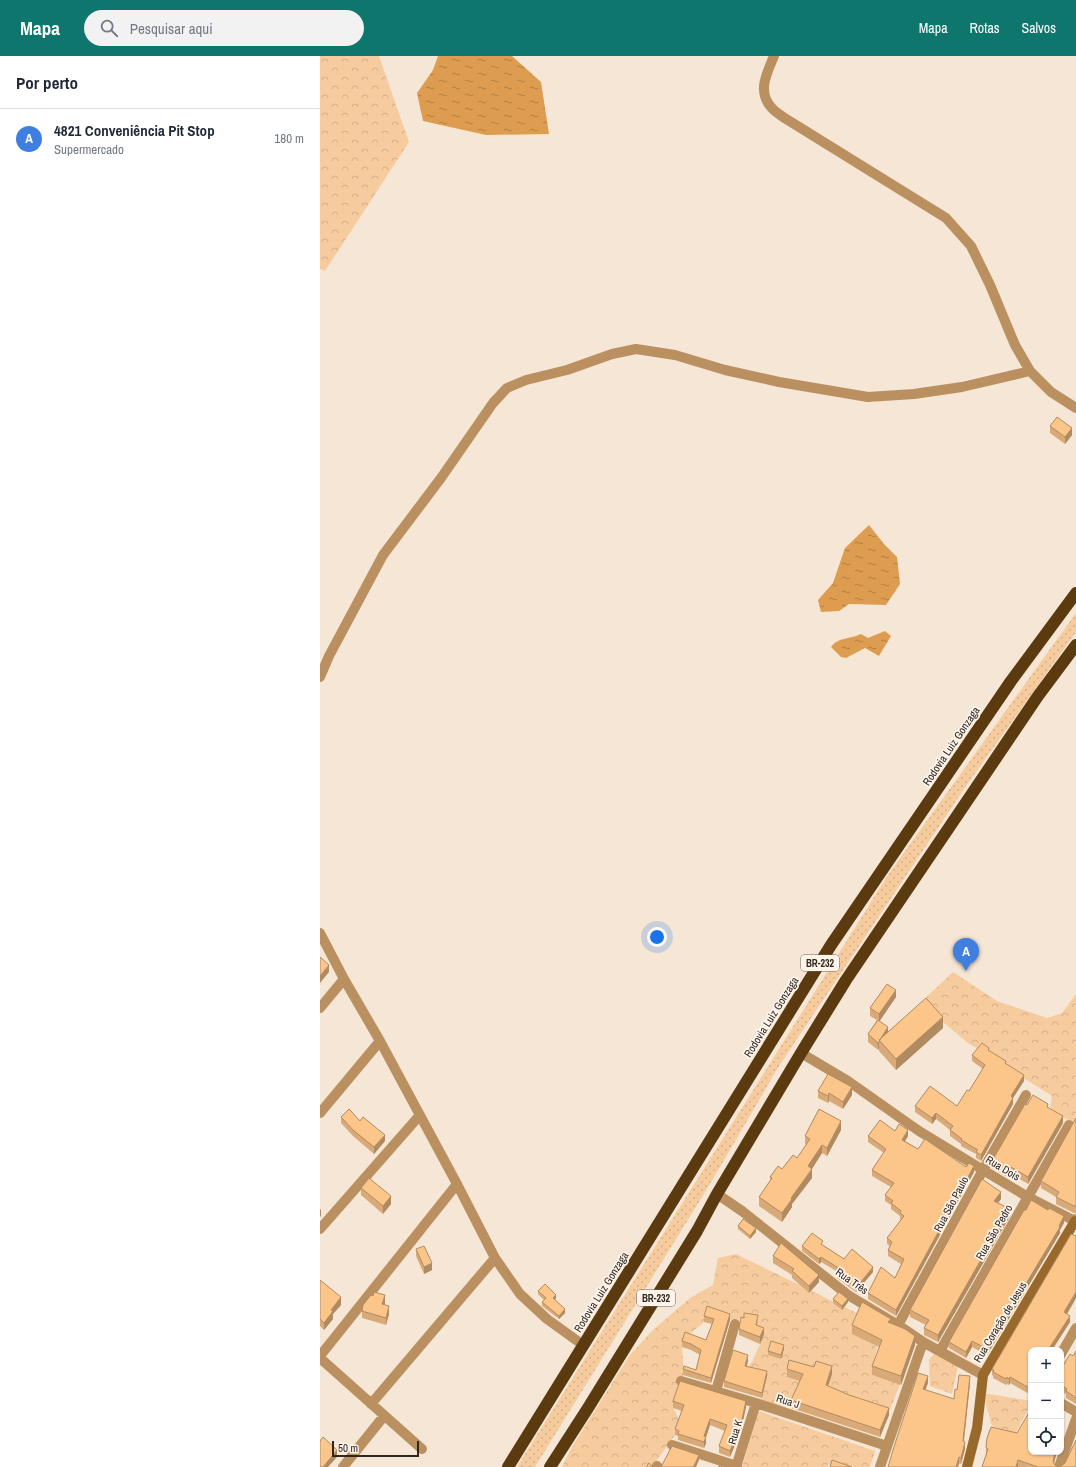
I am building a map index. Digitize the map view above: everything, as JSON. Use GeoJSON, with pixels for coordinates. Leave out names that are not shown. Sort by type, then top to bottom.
{"type":"FeatureCollection","features":[{"type":"Feature","properties":{"kind":"highway","name":"Rodovia Luiz Gonzaga"},"geometry":{"type":"LineString","coordinates":[[508,1467],[831,945],[1011,681],[1076,593]]}},
{"type":"Feature","properties":{"kind":"highway","name":"BR-232"},"geometry":{"type":"LineString","coordinates":[[550,1467],[693,1238],[717,1194],[846,980],[1038,696],[1076,645]]}},
{"type":"Feature","properties":{"kind":"main road","name":"Rua Coração de Jesus"},"geometry":{"type":"LineString","coordinates":[[967,1467],[977,1428],[982,1375],[1076,1221]]}},
{"type":"Feature","properties":{"kind":"street"},"geometry":{"type":"LineString","coordinates":[[774,56],[763,85],[770,107],[783,117],[946,218],[971,246],[990,285],[1015,345],[1030,371],[1051,392],[1076,408]]}},
{"type":"Feature","properties":{"kind":"street"},"geometry":{"type":"LineString","coordinates":[[320,677],[329,656],[383,555],[441,478],[493,403],[507,388],[526,380],[567,370],[612,354],[636,349],[675,355],[725,370],[779,382],[868,397],[914,394],[962,387],[1030,371]]}},
{"type":"Feature","properties":{"kind":"street"},"geometry":{"type":"LineString","coordinates":[[320,933],[344,980],[380,1041],[420,1115],[495,1258],[520,1294],[547,1319],[583,1345]]}},
{"type":"Feature","properties":{"kind":"street"},"geometry":{"type":"LineString","coordinates":[[320,1008],[344,980]]}},
{"type":"Feature","properties":{"kind":"street"},"geometry":{"type":"LineString","coordinates":[[320,1113],[380,1041]]}},
{"type":"Feature","properties":{"kind":"street","name":"Rua Dois"},"geometry":{"type":"LineString","coordinates":[[801,1053],[868,1094],[920,1131],[983,1170],[1028,1197],[1076,1221]]}},
{"type":"Feature","properties":{"kind":"street","name":"Rua São Paulo"},"geometry":{"type":"LineString","coordinates":[[898,1325],[1026,1095]]}},
{"type":"Feature","properties":{"kind":"street"},"geometry":{"type":"LineString","coordinates":[[320,1228],[420,1115]]}},
{"type":"Feature","properties":{"kind":"street","name":"Rua São Pedro"},"geometry":{"type":"LineString","coordinates":[[940,1351],[1069,1125]]}},
{"type":"Feature","properties":{"kind":"street"},"geometry":{"type":"LineString","coordinates":[[422,1449],[320,1357],[457,1184]]}},
{"type":"Feature","properties":{"kind":"street","name":"Rua Três"},"geometry":{"type":"LineString","coordinates":[[717,1194],[742,1211],[848,1295],[923,1342],[982,1375]]}},
{"type":"Feature","properties":{"kind":"street"},"geometry":{"type":"LineString","coordinates":[[371,1404],[495,1258]]}},
{"type":"Feature","properties":{"kind":"street"},"geometry":{"type":"LineString","coordinates":[[716,1391],[735,1324]]}},
{"type":"Feature","properties":{"kind":"street"},"geometry":{"type":"LineString","coordinates":[[1064,1349],[1076,1328]]}},
{"type":"Feature","properties":{"kind":"street"},"geometry":{"type":"LineString","coordinates":[[880,1467],[923,1342]]}},
{"type":"Feature","properties":{"kind":"street","name":"Rua J"},"geometry":{"type":"LineString","coordinates":[[681,1382],[756,1403],[887,1446]]}},
{"type":"Feature","properties":{"kind":"street","name":"Rua K"},"geometry":{"type":"LineString","coordinates":[[736,1466],[756,1403]]}},
{"type":"Feature","properties":{"kind":"street"},"geometry":{"type":"LineString","coordinates":[[1064,1405],[1076,1412]]}},
{"type":"Feature","properties":{"kind":"street"},"geometry":{"type":"LineString","coordinates":[[343,1467],[384,1416]]}},
{"type":"Feature","properties":{"kind":"street"},"geometry":{"type":"LineString","coordinates":[[1059,1467],[1076,1419]]}},
{"type":"Feature","properties":{"kind":"street"},"geometry":{"type":"LineString","coordinates":[[672,1445],[736,1466]]}},
{"type":"Feature","properties":{"kind":"green space"},"geometry":{"type":"Polygon","coordinates":[[[320,56],[379,56],[409,142],[325,271],[320,269],[320,56]]]}},
{"type":"Feature","properties":{"kind":"green space"},"geometry":{"type":"Polygon","coordinates":[[[1076,613],[1076,632],[966,786],[779,1066],[707,1189],[535,1467],[517,1467],[888,875],[1076,613]]]}},
{"type":"Feature","properties":{"kind":"green space"},"geometry":{"type":"Polygon","coordinates":[[[953,972],[997,1001],[1047,1018],[1062,1013],[1076,994],[1076,1121],[1072,1122],[1050,1110],[1052,1096],[968,1043],[920,1003],[953,972]]]}},
{"type":"Feature","properties":{"kind":"green space"},"geometry":{"type":"Polygon","coordinates":[[[736,1254],[861,1315],[873,1344],[877,1347],[872,1375],[900,1384],[888,1415],[792,1405],[783,1402],[781,1407],[762,1400],[767,1377],[745,1370],[752,1362],[764,1335],[744,1319],[731,1320],[708,1312],[704,1322],[685,1338],[682,1347],[684,1372],[673,1407],[680,1421],[675,1435],[652,1467],[562,1467],[572,1447],[630,1355],[651,1332],[690,1298],[713,1285],[718,1258],[736,1254]]]}},
{"type":"Feature","properties":{"kind":"green space"},"geometry":{"type":"Polygon","coordinates":[[[936,1351],[958,1366],[952,1394],[930,1386],[929,1360],[936,1351]]]}},
{"type":"Feature","properties":{"kind":"green space"},"geometry":{"type":"Polygon","coordinates":[[[983,1393],[1028,1400],[1028,1410],[1015,1434],[992,1426],[983,1393]]]}},
{"type":"Feature","properties":{"kind":"green space"},"geometry":{"type":"Polygon","coordinates":[[[758,1411],[875,1451],[870,1467],[840,1467],[828,1464],[827,1467],[742,1467],[758,1411]]]}},
{"type":"Feature","properties":{"kind":"water"},"geometry":{"type":"Polygon","coordinates":[[[438,56],[512,56],[541,82],[549,134],[486,135],[423,121],[417,93],[433,70],[438,56]]]}},
{"type":"Feature","properties":{"kind":"water"},"geometry":{"type":"Polygon","coordinates":[[[869,525],[884,544],[897,557],[900,584],[886,605],[849,604],[839,611],[821,612],[818,600],[833,583],[845,548],[869,525]]]}},
{"type":"Feature","properties":{"kind":"water"},"geometry":{"type":"Polygon","coordinates":[[[885,631],[891,636],[879,656],[865,648],[846,658],[841,657],[831,647],[837,641],[861,634],[868,638],[885,631]]]}},
{"type":"Feature","properties":{"kind":"building"},"geometry":{"type":"Polygon","coordinates":[[[1057,417],[1072,428],[1065,437],[1050,426],[1057,417]]]}},
{"type":"Feature","properties":{"kind":"building"},"geometry":{"type":"Polygon","coordinates":[[[320,957],[329,965],[320,976],[320,957]]]}},
{"type":"Feature","properties":{"kind":"building"},"geometry":{"type":"Polygon","coordinates":[[[887,984],[896,990],[879,1014],[870,1008],[887,984]]]}},
{"type":"Feature","properties":{"kind":"building"},"geometry":{"type":"Polygon","coordinates":[[[926,998],[943,1017],[896,1059],[879,1040],[926,998]]]}},
{"type":"Feature","properties":{"kind":"building"},"geometry":{"type":"Polygon","coordinates":[[[878,1020],[888,1027],[878,1043],[868,1034],[878,1020]]]}},
{"type":"Feature","properties":{"kind":"building"},"geometry":{"type":"Polygon","coordinates":[[[982,1043],[989,1048],[988,1050],[1006,1061],[1005,1063],[1024,1075],[1011,1096],[1013,1098],[981,1155],[976,1152],[978,1150],[961,1140],[962,1139],[950,1130],[953,1126],[936,1113],[932,1118],[915,1106],[930,1086],[957,1106],[967,1090],[969,1091],[985,1065],[972,1055],[982,1043]]]}},
{"type":"Feature","properties":{"kind":"building"},"geometry":{"type":"Polygon","coordinates":[[[828,1074],[852,1087],[843,1102],[829,1093],[828,1096],[818,1091],[828,1074]]]}},
{"type":"Feature","properties":{"kind":"building"},"geometry":{"type":"Polygon","coordinates":[[[1033,1095],[1048,1104],[1047,1107],[1063,1116],[1028,1177],[1011,1167],[1009,1171],[992,1161],[1025,1104],[1027,1105],[1033,1095]]]}},
{"type":"Feature","properties":{"kind":"building"},"geometry":{"type":"Polygon","coordinates":[[[349,1109],[360,1121],[363,1117],[385,1135],[374,1147],[353,1130],[341,1117],[349,1109]]]}},
{"type":"Feature","properties":{"kind":"building"},"geometry":{"type":"Polygon","coordinates":[[[819,1109],[841,1121],[827,1148],[822,1145],[808,1166],[812,1169],[782,1213],[759,1197],[778,1166],[782,1169],[793,1155],[797,1158],[810,1139],[805,1136],[819,1109]]]}},
{"type":"Feature","properties":{"kind":"building"},"geometry":{"type":"Polygon","coordinates":[[[1076,1118],[1076,1206],[1074,1206],[1056,1197],[1059,1192],[1041,1181],[1076,1118]]]}},
{"type":"Feature","properties":{"kind":"building"},"geometry":{"type":"Polygon","coordinates":[[[880,1120],[895,1131],[899,1124],[908,1130],[902,1140],[918,1149],[925,1139],[966,1167],[969,1163],[974,1166],[896,1310],[868,1293],[881,1267],[895,1278],[904,1259],[888,1250],[892,1242],[887,1238],[904,1216],[900,1213],[901,1211],[891,1203],[893,1201],[885,1195],[894,1183],[872,1170],[886,1149],[868,1136],[880,1120]]]}},
{"type":"Feature","properties":{"kind":"building"},"geometry":{"type":"Polygon","coordinates":[[[369,1178],[391,1196],[383,1206],[361,1188],[369,1178]]]}},
{"type":"Feature","properties":{"kind":"building"},"geometry":{"type":"Polygon","coordinates":[[[982,1179],[1001,1192],[994,1201],[1010,1209],[938,1335],[924,1328],[929,1320],[910,1310],[982,1179]]]}},
{"type":"Feature","properties":{"kind":"building"},"geometry":{"type":"Polygon","coordinates":[[[1031,1200],[1048,1210],[1049,1208],[1064,1216],[1059,1226],[1060,1227],[987,1349],[972,1341],[966,1352],[949,1342],[1031,1200]]]}},
{"type":"Feature","properties":{"kind":"building"},"geometry":{"type":"Polygon","coordinates":[[[743,1219],[756,1228],[750,1236],[738,1226],[743,1219]]]}},
{"type":"Feature","properties":{"kind":"building"},"geometry":{"type":"Polygon","coordinates":[[[812,1233],[823,1241],[821,1244],[844,1259],[852,1249],[873,1267],[856,1288],[837,1273],[840,1269],[821,1257],[819,1259],[802,1246],[812,1233]]]}},
{"type":"Feature","properties":{"kind":"building"},"geometry":{"type":"Polygon","coordinates":[[[1071,1234],[1076,1236],[1076,1292],[1064,1312],[1070,1316],[1050,1347],[1028,1347],[1028,1387],[1010,1377],[1009,1379],[1007,1377],[1006,1379],[993,1372],[994,1370],[992,1369],[1071,1234]]]}},
{"type":"Feature","properties":{"kind":"building"},"geometry":{"type":"Polygon","coordinates":[[[781,1243],[819,1275],[809,1286],[792,1271],[794,1269],[773,1256],[781,1243]]]}},
{"type":"Feature","properties":{"kind":"building"},"geometry":{"type":"Polygon","coordinates":[[[424,1246],[432,1263],[424,1267],[416,1249],[424,1246]]]}},
{"type":"Feature","properties":{"kind":"building"},"geometry":{"type":"Polygon","coordinates":[[[320,1280],[341,1297],[331,1310],[333,1311],[324,1323],[320,1319],[320,1280]]]}},
{"type":"Feature","properties":{"kind":"building"},"geometry":{"type":"Polygon","coordinates":[[[545,1284],[556,1295],[553,1298],[565,1309],[559,1316],[542,1302],[546,1298],[538,1291],[545,1284]]]}},
{"type":"Feature","properties":{"kind":"building"},"geometry":{"type":"Polygon","coordinates":[[[374,1292],[385,1295],[382,1304],[389,1306],[386,1318],[362,1311],[363,1305],[371,1295],[373,1296],[374,1292]]]}},
{"type":"Feature","properties":{"kind":"building"},"geometry":{"type":"Polygon","coordinates":[[[839,1292],[848,1299],[842,1306],[833,1299],[839,1292]]]}},
{"type":"Feature","properties":{"kind":"building"},"geometry":{"type":"Polygon","coordinates":[[[862,1302],[891,1319],[888,1322],[905,1329],[915,1336],[901,1376],[872,1366],[882,1340],[852,1325],[862,1302]]]}},
{"type":"Feature","properties":{"kind":"building"},"geometry":{"type":"Polygon","coordinates":[[[707,1306],[730,1314],[711,1378],[683,1369],[684,1366],[696,1370],[701,1350],[682,1341],[685,1332],[706,1340],[714,1319],[704,1316],[707,1306]]]}},
{"type":"Feature","properties":{"kind":"building"},"geometry":{"type":"Polygon","coordinates":[[[744,1313],[758,1315],[756,1325],[764,1328],[760,1337],[739,1329],[741,1317],[744,1318],[744,1313]]]}},
{"type":"Feature","properties":{"kind":"building"},"geometry":{"type":"Polygon","coordinates":[[[771,1341],[784,1345],[781,1355],[768,1351],[771,1341]]]}},
{"type":"Feature","properties":{"kind":"building"},"geometry":{"type":"Polygon","coordinates":[[[733,1350],[748,1355],[745,1366],[767,1371],[762,1393],[724,1381],[733,1350]]]}},
{"type":"Feature","properties":{"kind":"building"},"geometry":{"type":"Polygon","coordinates":[[[1076,1351],[1076,1398],[1066,1391],[1067,1389],[1064,1387],[1064,1364],[1070,1354],[1073,1356],[1076,1351]]]}},
{"type":"Feature","properties":{"kind":"building"},"geometry":{"type":"Polygon","coordinates":[[[789,1360],[814,1367],[816,1361],[832,1366],[826,1385],[849,1395],[889,1408],[880,1430],[791,1400],[803,1374],[787,1369],[789,1360]]]}},
{"type":"Feature","properties":{"kind":"building"},"geometry":{"type":"Polygon","coordinates":[[[918,1373],[928,1376],[923,1389],[954,1399],[959,1375],[970,1376],[963,1441],[965,1442],[961,1458],[959,1457],[956,1467],[888,1467],[918,1373]]]}},
{"type":"Feature","properties":{"kind":"building"},"geometry":{"type":"Polygon","coordinates":[[[680,1381],[746,1401],[741,1424],[730,1451],[719,1446],[727,1425],[710,1419],[704,1436],[706,1437],[704,1442],[678,1434],[679,1431],[675,1429],[684,1405],[673,1401],[680,1381]]]}},
{"type":"Feature","properties":{"kind":"building"},"geometry":{"type":"Polygon","coordinates":[[[1028,1414],[1028,1455],[1054,1455],[1053,1462],[1056,1466],[1060,1467],[1038,1467],[1018,1460],[1016,1467],[982,1467],[988,1449],[986,1448],[987,1438],[991,1427],[1017,1433],[1028,1414]]]}},
{"type":"Feature","properties":{"kind":"building"},"geometry":{"type":"Polygon","coordinates":[[[323,1437],[337,1450],[323,1467],[320,1467],[320,1441],[323,1437]]]}},
{"type":"Feature","properties":{"kind":"building"},"geometry":{"type":"Polygon","coordinates":[[[1076,1440],[1076,1467],[1060,1467],[1065,1463],[1076,1440]]]}},
{"type":"Feature","properties":{"kind":"building"},"geometry":{"type":"Polygon","coordinates":[[[672,1446],[699,1455],[694,1466],[661,1467],[672,1446]]]}},
{"type":"Feature","properties":{"kind":"building"},"geometry":{"type":"Polygon","coordinates":[[[832,1460],[852,1467],[830,1467],[832,1460]]]}},
{"type":"Feature","properties":{"kind":"building"},"geometry":{"type":"Polygon","coordinates":[[[649,1463],[653,1467],[646,1467],[649,1463]]]}},
{"type":"Feature","properties":{"kind":"place","name":"4821 Conveniência Pit Stop"},"geometry":{"type":"Point","coordinates":[966,971]}}]}
